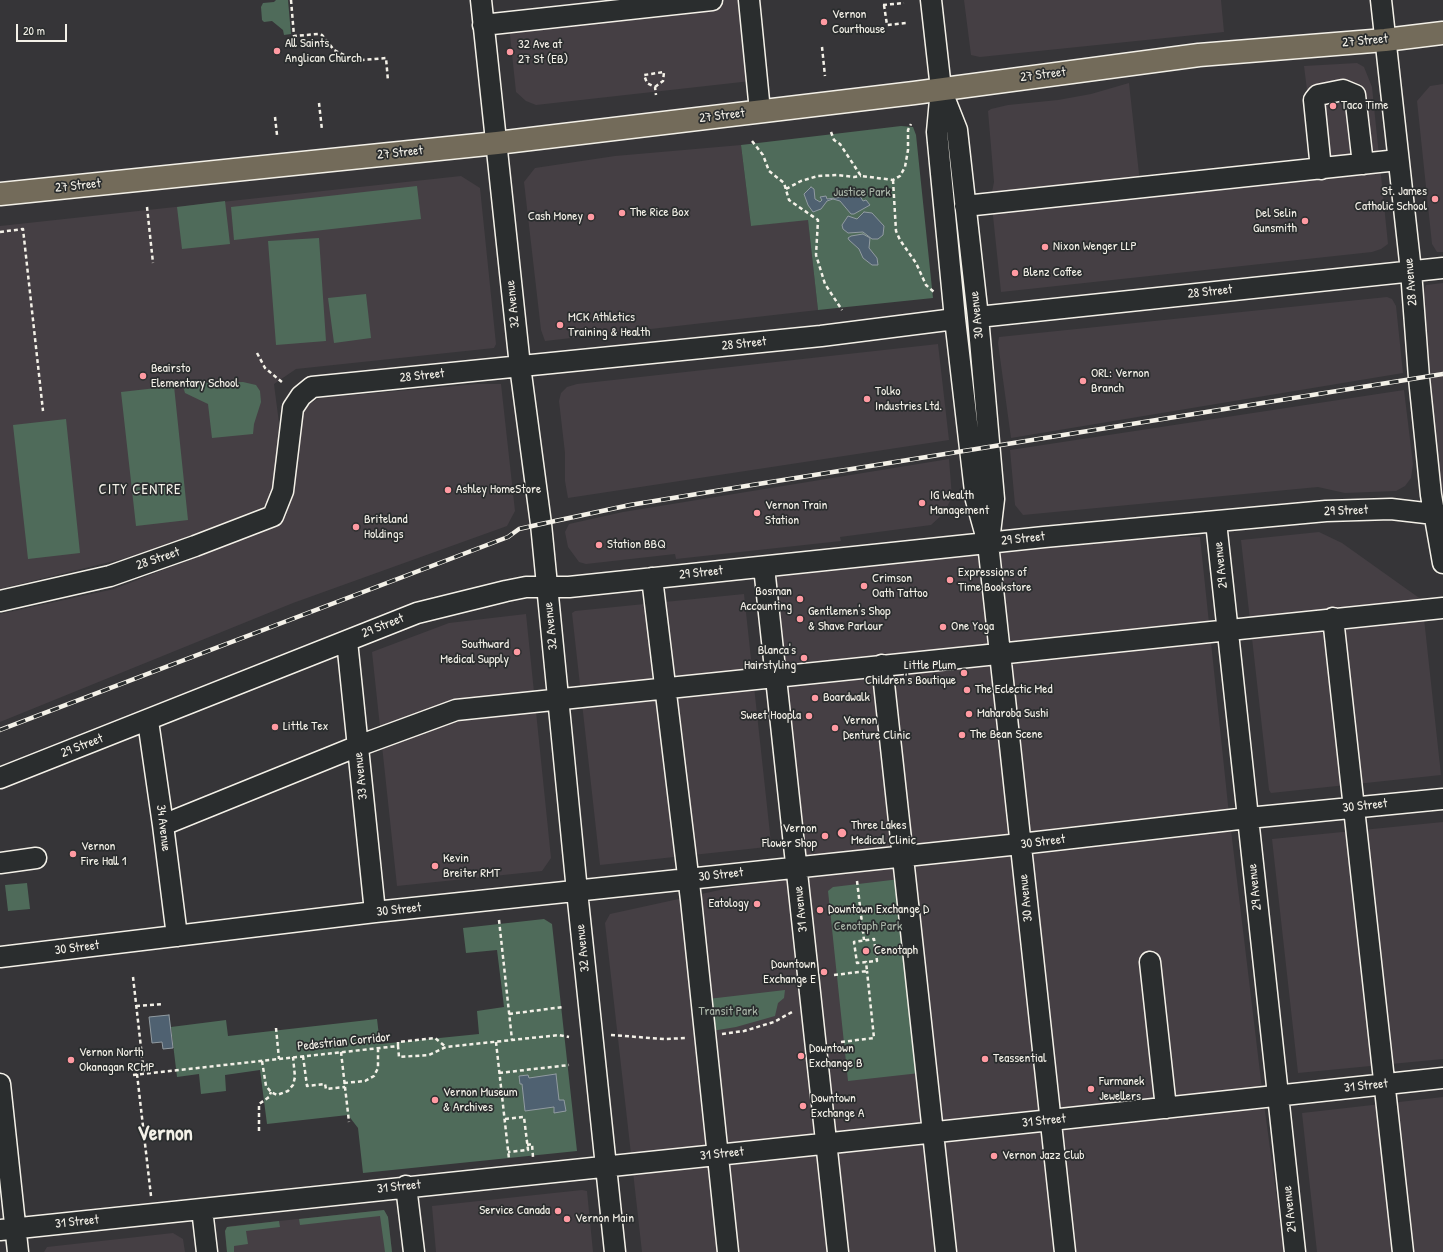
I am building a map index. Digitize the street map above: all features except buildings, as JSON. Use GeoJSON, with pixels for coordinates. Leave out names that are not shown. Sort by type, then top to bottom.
{"type":"FeatureCollection","features":[{"type":"Feature","properties":{"kind":"main road","name":"27 Street"},"geometry":{"type":"LineString","coordinates":[[0,194],[497,143],[941,89],[1199,55],[1385,40],[1443,33]]}},
{"type":"Feature","properties":{"kind":"street","name":"32 Avenue"},"geometry":{"type":"LineString","coordinates":[[481,0],[520,366],[547,587],[615,1252]]}},
{"type":"Feature","properties":{"kind":"street"},"geometry":{"type":"LineString","coordinates":[[483,25],[712,0]]}},
{"type":"Feature","properties":{"kind":"street"},"geometry":{"type":"LineString","coordinates":[[749,0],[760,111]]}},
{"type":"Feature","properties":{"kind":"street","name":"30 Avenue"},"geometry":{"type":"LineString","coordinates":[[931,0],[941,89],[937,132],[955,319],[976,500],[988,543],[1065,1252]]}},
{"type":"Feature","properties":{"kind":"street","name":"28 Avenue"},"geometry":{"type":"LineString","coordinates":[[1380,0],[1411,271],[1419,378],[1438,514],[1443,563]]}},
{"type":"Feature","properties":{"kind":"street","name":"30 Avenue"},"geometry":{"type":"LineString","coordinates":[[941,89],[957,130],[978,317],[994,499],[988,543]]}},
{"type":"Feature","properties":{"kind":"street"},"geometry":{"type":"LineString","coordinates":[[1321,169],[1314,100],[1318,95],[1343,90],[1355,95],[1363,164]]}},
{"type":"Feature","properties":{"kind":"street"},"geometry":{"type":"LineString","coordinates":[[965,206],[1398,160]]}},
{"type":"Feature","properties":{"kind":"street","name":"28 Street"},"geometry":{"type":"LineString","coordinates":[[978,317],[1443,268]]}},
{"type":"Feature","properties":{"kind":"street","name":"28 Street"},"geometry":{"type":"LineString","coordinates":[[0,601],[110,576],[195,546],[273,516],[283,491],[293,408],[301,396],[312,387],[821,336],[955,319]]}},
{"type":"Feature","properties":{"kind":"street"},"geometry":{"type":"LineString","coordinates":[[994,499],[998,516],[1009,529],[1023,535],[1044,537]]}},
{"type":"Feature","properties":{"kind":"street","name":"29 Street"},"geometry":{"type":"LineString","coordinates":[[0,778],[148,721],[416,613],[526,587],[569,587],[1044,537],[1326,511],[1391,509],[1438,514]]}},
{"type":"Feature","properties":{"kind":"street","name":"29 Avenue"},"geometry":{"type":"LineString","coordinates":[[1216,522],[1295,1252]]}},
{"type":"Feature","properties":{"kind":"street","name":"31 Avenue"},"geometry":{"type":"LineString","coordinates":[[764,567],[838,1252]]}},
{"type":"Feature","properties":{"kind":"street"},"geometry":{"type":"LineString","coordinates":[[652,578],[688,879],[728,1252]]}},
{"type":"Feature","properties":{"kind":"street"},"geometry":{"type":"LineString","coordinates":[[163,825],[358,746],[456,710],[999,652],[1443,608]]}},
{"type":"Feature","properties":{"kind":"street"},"geometry":{"type":"LineString","coordinates":[[1333,618],[1403,1252]]}},
{"type":"Feature","properties":{"kind":"street","name":"33 Avenue"},"geometry":{"type":"LineString","coordinates":[[347,641],[375,912]]}},
{"type":"Feature","properties":{"kind":"street"},"geometry":{"type":"LineString","coordinates":[[882,665],[946,1252]]}},
{"type":"Feature","properties":{"kind":"street","name":"34 Avenue"},"geometry":{"type":"LineString","coordinates":[[148,721],[163,825],[176,936]]}},
{"type":"Feature","properties":{"kind":"street","name":"30 Street"},"geometry":{"type":"LineString","coordinates":[[0,957],[375,912],[1020,844],[1248,818],[1443,799]]}},
{"type":"Feature","properties":{"kind":"street"},"geometry":{"type":"LineString","coordinates":[[0,863],[36,858]]}},
{"type":"Feature","properties":{"kind":"street"},"geometry":{"type":"LineString","coordinates":[[1150,962],[1166,1108]]}},
{"type":"Feature","properties":{"kind":"street","name":"31 Street"},"geometry":{"type":"LineString","coordinates":[[8,1229],[1443,1078]]}},
{"type":"Feature","properties":{"kind":"street"},"geometry":{"type":"LineString","coordinates":[[0,1084],[8,1229],[18,1252]]}},
{"type":"Feature","properties":{"kind":"street"},"geometry":{"type":"LineString","coordinates":[[406,1186],[414,1252]]}},
{"type":"Feature","properties":{"kind":"street"},"geometry":{"type":"LineString","coordinates":[[202,1209],[207,1252]]}},
{"type":"Feature","properties":{"kind":"path"},"geometry":{"type":"LineString","coordinates":[[290,0],[294,36],[322,35],[334,50],[348,57],[363,60],[386,58],[388,81]]}},
{"type":"Feature","properties":{"kind":"path"},"geometry":{"type":"LineString","coordinates":[[904,3],[884,5],[887,25],[906,23]]}},
{"type":"Feature","properties":{"kind":"path"},"geometry":{"type":"LineString","coordinates":[[822,47],[825,76]]}},
{"type":"Feature","properties":{"kind":"path"},"geometry":{"type":"LineString","coordinates":[[664,72],[664,81],[655,87],[647,83],[644,74],[664,72]]}},
{"type":"Feature","properties":{"kind":"path"},"geometry":{"type":"LineString","coordinates":[[655,87],[656,95]]}},
{"type":"Feature","properties":{"kind":"path"},"geometry":{"type":"LineString","coordinates":[[319,103],[322,130]]}},
{"type":"Feature","properties":{"kind":"path"},"geometry":{"type":"LineString","coordinates":[[275,117],[277,135]]}},
{"type":"Feature","properties":{"kind":"path"},"geometry":{"type":"LineString","coordinates":[[786,189],[801,181],[818,176],[837,174],[893,180],[900,176],[905,167],[908,150],[908,130],[911,124]]}},
{"type":"Feature","properties":{"kind":"path"},"geometry":{"type":"LineString","coordinates":[[831,132],[834,140],[840,144],[861,176]]}},
{"type":"Feature","properties":{"kind":"path"},"geometry":{"type":"LineString","coordinates":[[752,141],[763,155],[770,171],[784,183],[789,200],[818,220],[816,255],[825,284],[842,310]]}},
{"type":"Feature","properties":{"kind":"path"},"geometry":{"type":"LineString","coordinates":[[893,180],[896,231],[900,240],[916,263],[926,285],[936,293]]}},
{"type":"Feature","properties":{"kind":"path"},"geometry":{"type":"LineString","coordinates":[[147,207],[152,263]]}},
{"type":"Feature","properties":{"kind":"path"},"geometry":{"type":"LineString","coordinates":[[0,232],[24,229],[43,411]]}},
{"type":"Feature","properties":{"kind":"path"},"geometry":{"type":"LineString","coordinates":[[257,353],[265,368],[283,383]]}},
{"type":"Feature","properties":{"kind":"path"},"geometry":{"type":"LineString","coordinates":[[857,881],[864,940]]}},
{"type":"Feature","properties":{"kind":"path"},"geometry":{"type":"LineString","coordinates":[[499,920],[512,1040]]}},
{"type":"Feature","properties":{"kind":"path"},"geometry":{"type":"LineString","coordinates":[[874,939],[877,961],[866,962],[857,963],[854,942],[874,939]]}},
{"type":"Feature","properties":{"kind":"path"},"geometry":{"type":"LineString","coordinates":[[842,1042],[874,1038],[866,962]]}},
{"type":"Feature","properties":{"kind":"path"},"geometry":{"type":"LineString","coordinates":[[834,975],[867,971]]}},
{"type":"Feature","properties":{"kind":"path"},"geometry":{"type":"LineString","coordinates":[[133,977],[144,1074]]}},
{"type":"Feature","properties":{"kind":"path"},"geometry":{"type":"LineString","coordinates":[[136,1006],[163,1004]]}},
{"type":"Feature","properties":{"kind":"path"},"geometry":{"type":"LineString","coordinates":[[509,1014],[563,1008]]}},
{"type":"Feature","properties":{"kind":"path"},"geometry":{"type":"LineString","coordinates":[[276,1028],[279,1059]]}},
{"type":"Feature","properties":{"kind":"path","name":"Pedestrian Corridor"},"geometry":{"type":"LineString","coordinates":[[133,1075],[398,1046],[399,1058],[429,1055],[446,1047],[560,1035],[569,1037]]}},
{"type":"Feature","properties":{"kind":"path"},"geometry":{"type":"LineString","coordinates":[[398,1046],[398,1042],[435,1038],[446,1047]]}},
{"type":"Feature","properties":{"kind":"path"},"geometry":{"type":"LineString","coordinates":[[496,1042],[509,1160]]}},
{"type":"Feature","properties":{"kind":"path"},"geometry":{"type":"LineString","coordinates":[[344,1083],[365,1081],[374,1076],[378,1068],[378,1048]]}},
{"type":"Feature","properties":{"kind":"path"},"geometry":{"type":"LineString","coordinates":[[341,1052],[349,1122]]}},
{"type":"Feature","properties":{"kind":"path"},"geometry":{"type":"LineString","coordinates":[[303,1056],[307,1086],[325,1084],[326,1089],[345,1087]]}},
{"type":"Feature","properties":{"kind":"path"},"geometry":{"type":"LineString","coordinates":[[262,1061],[264,1079],[271,1092],[277,1095],[288,1091],[293,1085],[295,1077],[293,1058]]}},
{"type":"Feature","properties":{"kind":"path"},"geometry":{"type":"LineString","coordinates":[[499,1073],[569,1065]]}},
{"type":"Feature","properties":{"kind":"path"},"geometry":{"type":"LineString","coordinates":[[137,1074],[151,1198]]}},
{"type":"Feature","properties":{"kind":"path"},"geometry":{"type":"LineString","coordinates":[[259,1131],[259,1104],[269,1098],[271,1092]]}},
{"type":"Feature","properties":{"kind":"path"},"geometry":{"type":"LineString","coordinates":[[505,1119],[524,1117],[528,1150],[508,1152]]}},
{"type":"Feature","properties":{"kind":"path"},"geometry":{"type":"LineString","coordinates":[[527,1145],[532,1144],[533,1157]]}},
{"type":"Feature","properties":{"kind":"shaded area"},"geometry":{"type":"Polygon","coordinates":[[[649,0],[742,0],[751,81],[536,105],[526,101],[516,92],[508,16],[649,0]]]}},
{"type":"Feature","properties":{"kind":"shaded area"},"geometry":{"type":"Polygon","coordinates":[[[964,0],[1221,0],[1224,32],[980,57],[971,55],[964,0]]]}},
{"type":"Feature","properties":{"kind":"shaded area"},"geometry":{"type":"Polygon","coordinates":[[[1357,63],[1364,67],[1372,87],[1388,244],[1381,249],[1372,252],[1001,292],[991,197],[994,182],[988,111],[991,109],[1008,105],[1058,100],[1091,94],[1129,83],[1140,183],[1316,162],[1304,66],[1357,63]]]}},
{"type":"Feature","properties":{"kind":"shaded area","name":"St. James Catholic School"},"geometry":{"type":"Polygon","coordinates":[[[1443,84],[1443,252],[1437,252],[1432,244],[1417,101],[1430,86],[1443,84]]]}},
{"type":"Feature","properties":{"kind":"shaded area"},"geometry":{"type":"Polygon","coordinates":[[[741,145],[751,226],[808,219],[818,310],[545,341],[541,330],[524,182],[535,168],[615,156],[741,145]]]}},
{"type":"Feature","properties":{"kind":"shaded area","name":"Beairsto Elementary School"},"geometry":{"type":"Polygon","coordinates":[[[461,176],[480,188],[496,344],[494,348],[296,369],[274,384],[279,423],[278,448],[272,495],[263,507],[201,532],[126,558],[0,589],[0,226],[461,176]]]}},
{"type":"Feature","properties":{"kind":"shaded area"},"geometry":{"type":"Polygon","coordinates":[[[1443,283],[1443,497],[1441,496],[1420,301],[1426,285],[1443,283]]]}},
{"type":"Feature","properties":{"kind":"shaded area"},"geometry":{"type":"Polygon","coordinates":[[[1387,297],[1392,299],[1396,306],[1403,373],[1011,438],[998,343],[999,337],[1387,297]]]}},
{"type":"Feature","properties":{"kind":"shaded area"},"geometry":{"type":"Polygon","coordinates":[[[938,344],[949,440],[568,498],[565,481],[565,453],[559,401],[561,393],[567,387],[577,384],[938,344]]]}},
{"type":"Feature","properties":{"kind":"shaded area"},"geometry":{"type":"Polygon","coordinates":[[[477,384],[501,384],[515,511],[507,526],[293,603],[0,722],[0,614],[114,589],[271,528],[286,516],[290,499],[299,411],[319,398],[477,384]]]}},
{"type":"Feature","properties":{"kind":"shaded area"},"geometry":{"type":"Polygon","coordinates":[[[1404,390],[1413,464],[1411,478],[1405,486],[1396,491],[1345,493],[1318,487],[1023,515],[1015,505],[1010,450],[1404,390]]]}},
{"type":"Feature","properties":{"kind":"shaded area"},"geometry":{"type":"Polygon","coordinates":[[[949,459],[952,497],[944,513],[931,525],[840,537],[841,541],[676,559],[675,554],[586,564],[579,562],[568,547],[565,532],[569,524],[623,512],[949,459]]]}},
{"type":"Feature","properties":{"kind":"shaded area"},"geometry":{"type":"Polygon","coordinates":[[[1319,532],[1342,543],[1422,600],[1441,775],[1271,793],[1269,790],[1241,540],[1319,532]]]}},
{"type":"Feature","properties":{"kind":"shaded area"},"geometry":{"type":"Polygon","coordinates":[[[1044,537],[1200,537],[1228,805],[1262,1089],[1284,1252],[642,1252],[605,923],[610,914],[747,884],[787,858],[764,567],[1044,537]]]}},
{"type":"Feature","properties":{"kind":"shaded area"},"geometry":{"type":"Polygon","coordinates":[[[744,594],[771,843],[767,847],[600,865],[572,613],[575,611],[744,594]]]}},
{"type":"Feature","properties":{"kind":"shaded area"},"geometry":{"type":"Polygon","coordinates":[[[526,614],[551,858],[542,871],[397,886],[372,652],[449,623],[526,614]]]}},
{"type":"Feature","properties":{"kind":"shaded area"},"geometry":{"type":"Polygon","coordinates":[[[1443,822],[1443,1059],[1298,1073],[1272,839],[1443,822]]]}},
{"type":"Feature","properties":{"kind":"shaded area"},"geometry":{"type":"Polygon","coordinates":[[[1443,1097],[1443,1252],[1317,1252],[1302,1113],[1443,1097]]]}},
{"type":"Feature","properties":{"kind":"shaded area"},"geometry":{"type":"Polygon","coordinates":[[[582,1190],[587,1191],[593,1252],[436,1252],[432,1206],[582,1190]]]}},
{"type":"Feature","properties":{"kind":"shaded area"},"geometry":{"type":"Polygon","coordinates":[[[384,1210],[388,1217],[392,1252],[227,1252],[225,1231],[227,1227],[384,1210]]]}},
{"type":"Feature","properties":{"kind":"shaded area"},"geometry":{"type":"Polygon","coordinates":[[[173,1233],[183,1239],[185,1252],[44,1252],[47,1247],[173,1233]]]}},
{"type":"Feature","properties":{"kind":"green space"},"geometry":{"type":"Polygon","coordinates":[[[276,0],[288,0],[291,34],[284,35],[283,30],[272,21],[264,22],[262,20],[261,7],[263,3],[274,2],[276,0]]]}},
{"type":"Feature","properties":{"kind":"green space","name":"Justice Park"},"geometry":{"type":"Polygon","coordinates":[[[901,126],[913,127],[916,135],[933,298],[818,310],[808,220],[751,226],[741,145],[901,126]]]}},
{"type":"Feature","properties":{"kind":"green space"},"geometry":{"type":"Polygon","coordinates":[[[417,186],[421,219],[234,240],[231,207],[417,186]]]}},
{"type":"Feature","properties":{"kind":"green space"},"geometry":{"type":"Polygon","coordinates":[[[225,201],[230,244],[182,249],[177,207],[225,201]]]}},
{"type":"Feature","properties":{"kind":"green space"},"geometry":{"type":"Polygon","coordinates":[[[319,238],[326,341],[276,345],[268,241],[319,238]]]}},
{"type":"Feature","properties":{"kind":"green space"},"geometry":{"type":"Polygon","coordinates":[[[366,294],[371,338],[334,343],[328,298],[366,294]]]}},
{"type":"Feature","properties":{"kind":"green space"},"geometry":{"type":"Polygon","coordinates":[[[243,382],[256,385],[260,391],[261,402],[254,424],[253,434],[212,438],[208,404],[185,393],[182,383],[243,382]]]}},
{"type":"Feature","properties":{"kind":"green space"},"geometry":{"type":"Polygon","coordinates":[[[174,386],[188,520],[136,526],[121,392],[174,386]]]}},
{"type":"Feature","properties":{"kind":"green space"},"geometry":{"type":"Polygon","coordinates":[[[66,419],[80,553],[28,559],[13,425],[66,419]]]}},
{"type":"Feature","properties":{"kind":"green space","name":"Cenotaph Park"},"geometry":{"type":"Polygon","coordinates":[[[900,879],[920,1073],[848,1081],[828,891],[833,887],[900,879]]]}},
{"type":"Feature","properties":{"kind":"green space"},"geometry":{"type":"Polygon","coordinates":[[[27,883],[30,909],[8,911],[5,885],[27,883]]]}},
{"type":"Feature","properties":{"kind":"green space"},"geometry":{"type":"Polygon","coordinates":[[[544,919],[552,924],[577,1151],[363,1173],[358,1128],[348,1115],[267,1124],[260,1070],[225,1075],[226,1091],[201,1094],[199,1074],[177,1077],[171,1027],[226,1020],[228,1036],[377,1019],[380,1044],[479,1034],[477,1011],[504,1007],[497,950],[466,953],[463,928],[544,919]]]}},
{"type":"Feature","properties":{"kind":"green space","name":"Transit Park"},"geometry":{"type":"Polygon","coordinates":[[[785,990],[784,998],[778,1003],[775,1016],[736,1027],[712,1031],[708,999],[785,990]]]}},
{"type":"Feature","properties":{"kind":"green space"},"geometry":{"type":"Polygon","coordinates":[[[384,1210],[388,1217],[392,1252],[385,1252],[380,1216],[300,1225],[299,1219],[384,1210]]]}},
{"type":"Feature","properties":{"kind":"green space"},"geometry":{"type":"Polygon","coordinates":[[[279,1221],[280,1227],[246,1231],[248,1244],[234,1246],[234,1252],[227,1252],[225,1231],[227,1227],[279,1221]]]}},
{"type":"Feature","properties":{"kind":"water"},"geometry":{"type":"Polygon","coordinates":[[[811,187],[814,189],[815,199],[820,202],[822,200],[820,197],[826,196],[827,199],[852,196],[852,194],[855,194],[860,196],[863,201],[866,200],[870,205],[854,214],[851,214],[840,201],[833,199],[827,201],[821,209],[813,212],[808,205],[804,194],[811,187]]]}},
{"type":"Feature","properties":{"kind":"water"},"geometry":{"type":"Polygon","coordinates":[[[864,212],[872,213],[884,226],[883,235],[878,239],[872,239],[863,232],[848,233],[843,229],[842,225],[848,216],[857,219],[864,212]]]}},
{"type":"Feature","properties":{"kind":"water"},"geometry":{"type":"Polygon","coordinates":[[[863,234],[870,238],[869,248],[877,258],[878,265],[872,265],[863,258],[859,249],[848,238],[863,234]]]}},
{"type":"Feature","properties":{"kind":"water"},"geometry":{"type":"Polygon","coordinates":[[[169,1015],[173,1048],[163,1049],[162,1042],[152,1043],[149,1017],[169,1015]]]}},
{"type":"Feature","properties":{"kind":"water"},"geometry":{"type":"Polygon","coordinates":[[[556,1074],[559,1100],[564,1100],[566,1111],[554,1113],[554,1107],[525,1111],[522,1084],[520,1084],[519,1076],[528,1075],[529,1078],[556,1074]]]}},
{"type":"Feature","properties":{"kind":"railway"},"geometry":{"type":"LineString","coordinates":[[0,730],[508,537],[519,529],[630,505],[1443,374]]}},
{"type":"Feature","properties":{"kind":"place","name":"Vernon Courthouse"},"geometry":{"type":"Point","coordinates":[824,22]}},
{"type":"Feature","properties":{"kind":"place","name":"All Saints Anglican Church"},"geometry":{"type":"Point","coordinates":[277,51]}},
{"type":"Feature","properties":{"kind":"place","name":"32 Ave at 27 St (EB)"},"geometry":{"type":"Point","coordinates":[510,52]}},
{"type":"Feature","properties":{"kind":"place","name":"Taco Time"},"geometry":{"type":"Point","coordinates":[1333,106]}},
{"type":"Feature","properties":{"kind":"place","name":"St. James Catholic School"},"geometry":{"type":"Point","coordinates":[1435,199]}},
{"type":"Feature","properties":{"kind":"place","name":"The Rice Box"},"geometry":{"type":"Point","coordinates":[622,213]}},
{"type":"Feature","properties":{"kind":"place","name":"Cash Money"},"geometry":{"type":"Point","coordinates":[591,217]}},
{"type":"Feature","properties":{"kind":"place","name":"Del Selin Gunsmith"},"geometry":{"type":"Point","coordinates":[1305,221]}},
{"type":"Feature","properties":{"kind":"place","name":"Nixon Wenger LLP"},"geometry":{"type":"Point","coordinates":[1045,247]}},
{"type":"Feature","properties":{"kind":"place","name":"Blenz Coffee"},"geometry":{"type":"Point","coordinates":[1015,273]}},
{"type":"Feature","properties":{"kind":"place","name":"MCK Athletics Training & Health"},"geometry":{"type":"Point","coordinates":[560,325]}},
{"type":"Feature","properties":{"kind":"place","name":"Beairsto Elementary School"},"geometry":{"type":"Point","coordinates":[143,376]}},
{"type":"Feature","properties":{"kind":"place","name":"ORL: Vernon Branch"},"geometry":{"type":"Point","coordinates":[1083,381]}},
{"type":"Feature","properties":{"kind":"place","name":"Tolko Industries Ltd."},"geometry":{"type":"Point","coordinates":[867,399]}},
{"type":"Feature","properties":{"kind":"place","name":"Ashley HomeStore"},"geometry":{"type":"Point","coordinates":[448,490]}},
{"type":"Feature","properties":{"kind":"place","name":"IG Wealth Management"},"geometry":{"type":"Point","coordinates":[922,503]}},
{"type":"Feature","properties":{"kind":"place","name":"Vernon Train Station"},"geometry":{"type":"Point","coordinates":[757,513]}},
{"type":"Feature","properties":{"kind":"place","name":"Briteland Holdings"},"geometry":{"type":"Point","coordinates":[356,527]}},
{"type":"Feature","properties":{"kind":"place","name":"Station BBQ"},"geometry":{"type":"Point","coordinates":[599,545]}},
{"type":"Feature","properties":{"kind":"place","name":"Expressions of Time Bookstore"},"geometry":{"type":"Point","coordinates":[950,580]}},
{"type":"Feature","properties":{"kind":"place","name":"Crimson Oath Tattoo"},"geometry":{"type":"Point","coordinates":[864,586]}},
{"type":"Feature","properties":{"kind":"place","name":"Bosman Accounting"},"geometry":{"type":"Point","coordinates":[800,599]}},
{"type":"Feature","properties":{"kind":"place","name":"Gentlemen's Shop & Shave Parlour"},"geometry":{"type":"Point","coordinates":[800,619]}},
{"type":"Feature","properties":{"kind":"place","name":"One Yoga"},"geometry":{"type":"Point","coordinates":[943,627]}},
{"type":"Feature","properties":{"kind":"place","name":"Southward Medical Supply"},"geometry":{"type":"Point","coordinates":[517,652]}},
{"type":"Feature","properties":{"kind":"place","name":"Blanca's Hairstyling"},"geometry":{"type":"Point","coordinates":[804,658]}},
{"type":"Feature","properties":{"kind":"place","name":"Little Plum Children's Boutique"},"geometry":{"type":"Point","coordinates":[964,673]}},
{"type":"Feature","properties":{"kind":"place","name":"The Eclectic Med"},"geometry":{"type":"Point","coordinates":[967,690]}},
{"type":"Feature","properties":{"kind":"place","name":"Boardwalk"},"geometry":{"type":"Point","coordinates":[815,698]}},
{"type":"Feature","properties":{"kind":"place","name":"Maharoba Sushi"},"geometry":{"type":"Point","coordinates":[969,714]}},
{"type":"Feature","properties":{"kind":"place","name":"Sweet Hoopla"},"geometry":{"type":"Point","coordinates":[809,716]}},
{"type":"Feature","properties":{"kind":"place","name":"Little Tex"},"geometry":{"type":"Point","coordinates":[275,727]}},
{"type":"Feature","properties":{"kind":"place","name":"Vernon Denture Clinic"},"geometry":{"type":"Point","coordinates":[835,728]}},
{"type":"Feature","properties":{"kind":"place","name":"The Bean Scene"},"geometry":{"type":"Point","coordinates":[962,735]}},
{"type":"Feature","properties":{"kind":"place","name":"Three Lakes Medical Clinic"},"geometry":{"type":"Point","coordinates":[842,833]}},
{"type":"Feature","properties":{"kind":"place","name":"Vernon Flower Shop"},"geometry":{"type":"Point","coordinates":[825,836]}},
{"type":"Feature","properties":{"kind":"place","name":"Vernon Fire Hall 1"},"geometry":{"type":"Point","coordinates":[73,854]}},
{"type":"Feature","properties":{"kind":"place","name":"Kevin Breiter RMT"},"geometry":{"type":"Point","coordinates":[435,866]}},
{"type":"Feature","properties":{"kind":"place","name":"Eatology"},"geometry":{"type":"Point","coordinates":[757,904]}},
{"type":"Feature","properties":{"kind":"place","name":"Downtown Exchange D"},"geometry":{"type":"Point","coordinates":[820,910]}},
{"type":"Feature","properties":{"kind":"place","name":"Cenotaph"},"geometry":{"type":"Point","coordinates":[866,951]}},
{"type":"Feature","properties":{"kind":"place","name":"Downtown Exchange E"},"geometry":{"type":"Point","coordinates":[824,972]}},
{"type":"Feature","properties":{"kind":"place","name":"Downtown Exchange B"},"geometry":{"type":"Point","coordinates":[801,1056]}},
{"type":"Feature","properties":{"kind":"place","name":"Teassential"},"geometry":{"type":"Point","coordinates":[985,1059]}},
{"type":"Feature","properties":{"kind":"place","name":"Vernon North Okanagan RCMP"},"geometry":{"type":"Point","coordinates":[71,1060]}},
{"type":"Feature","properties":{"kind":"place","name":"Furmanek Jewellers"},"geometry":{"type":"Point","coordinates":[1091,1089]}},
{"type":"Feature","properties":{"kind":"place","name":"Vernon Museum & Archives"},"geometry":{"type":"Point","coordinates":[435,1100]}},
{"type":"Feature","properties":{"kind":"place","name":"Downtown Exchange A"},"geometry":{"type":"Point","coordinates":[803,1106]}},
{"type":"Feature","properties":{"kind":"place","name":"Vernon Jazz Club"},"geometry":{"type":"Point","coordinates":[994,1156]}},
{"type":"Feature","properties":{"kind":"place","name":"Service Canada"},"geometry":{"type":"Point","coordinates":[558,1211]}},
{"type":"Feature","properties":{"kind":"place","name":"Vernon Main"},"geometry":{"type":"Point","coordinates":[567,1219]}},
{"type":"Feature","properties":{"kind":"district","name":"CITY CENTRE"},"geometry":{"type":"Point","coordinates":[140,490]}},
{"type":"Feature","properties":{"kind":"district","name":"Vernon"},"geometry":{"type":"Point","coordinates":[165,1134]}}]}
